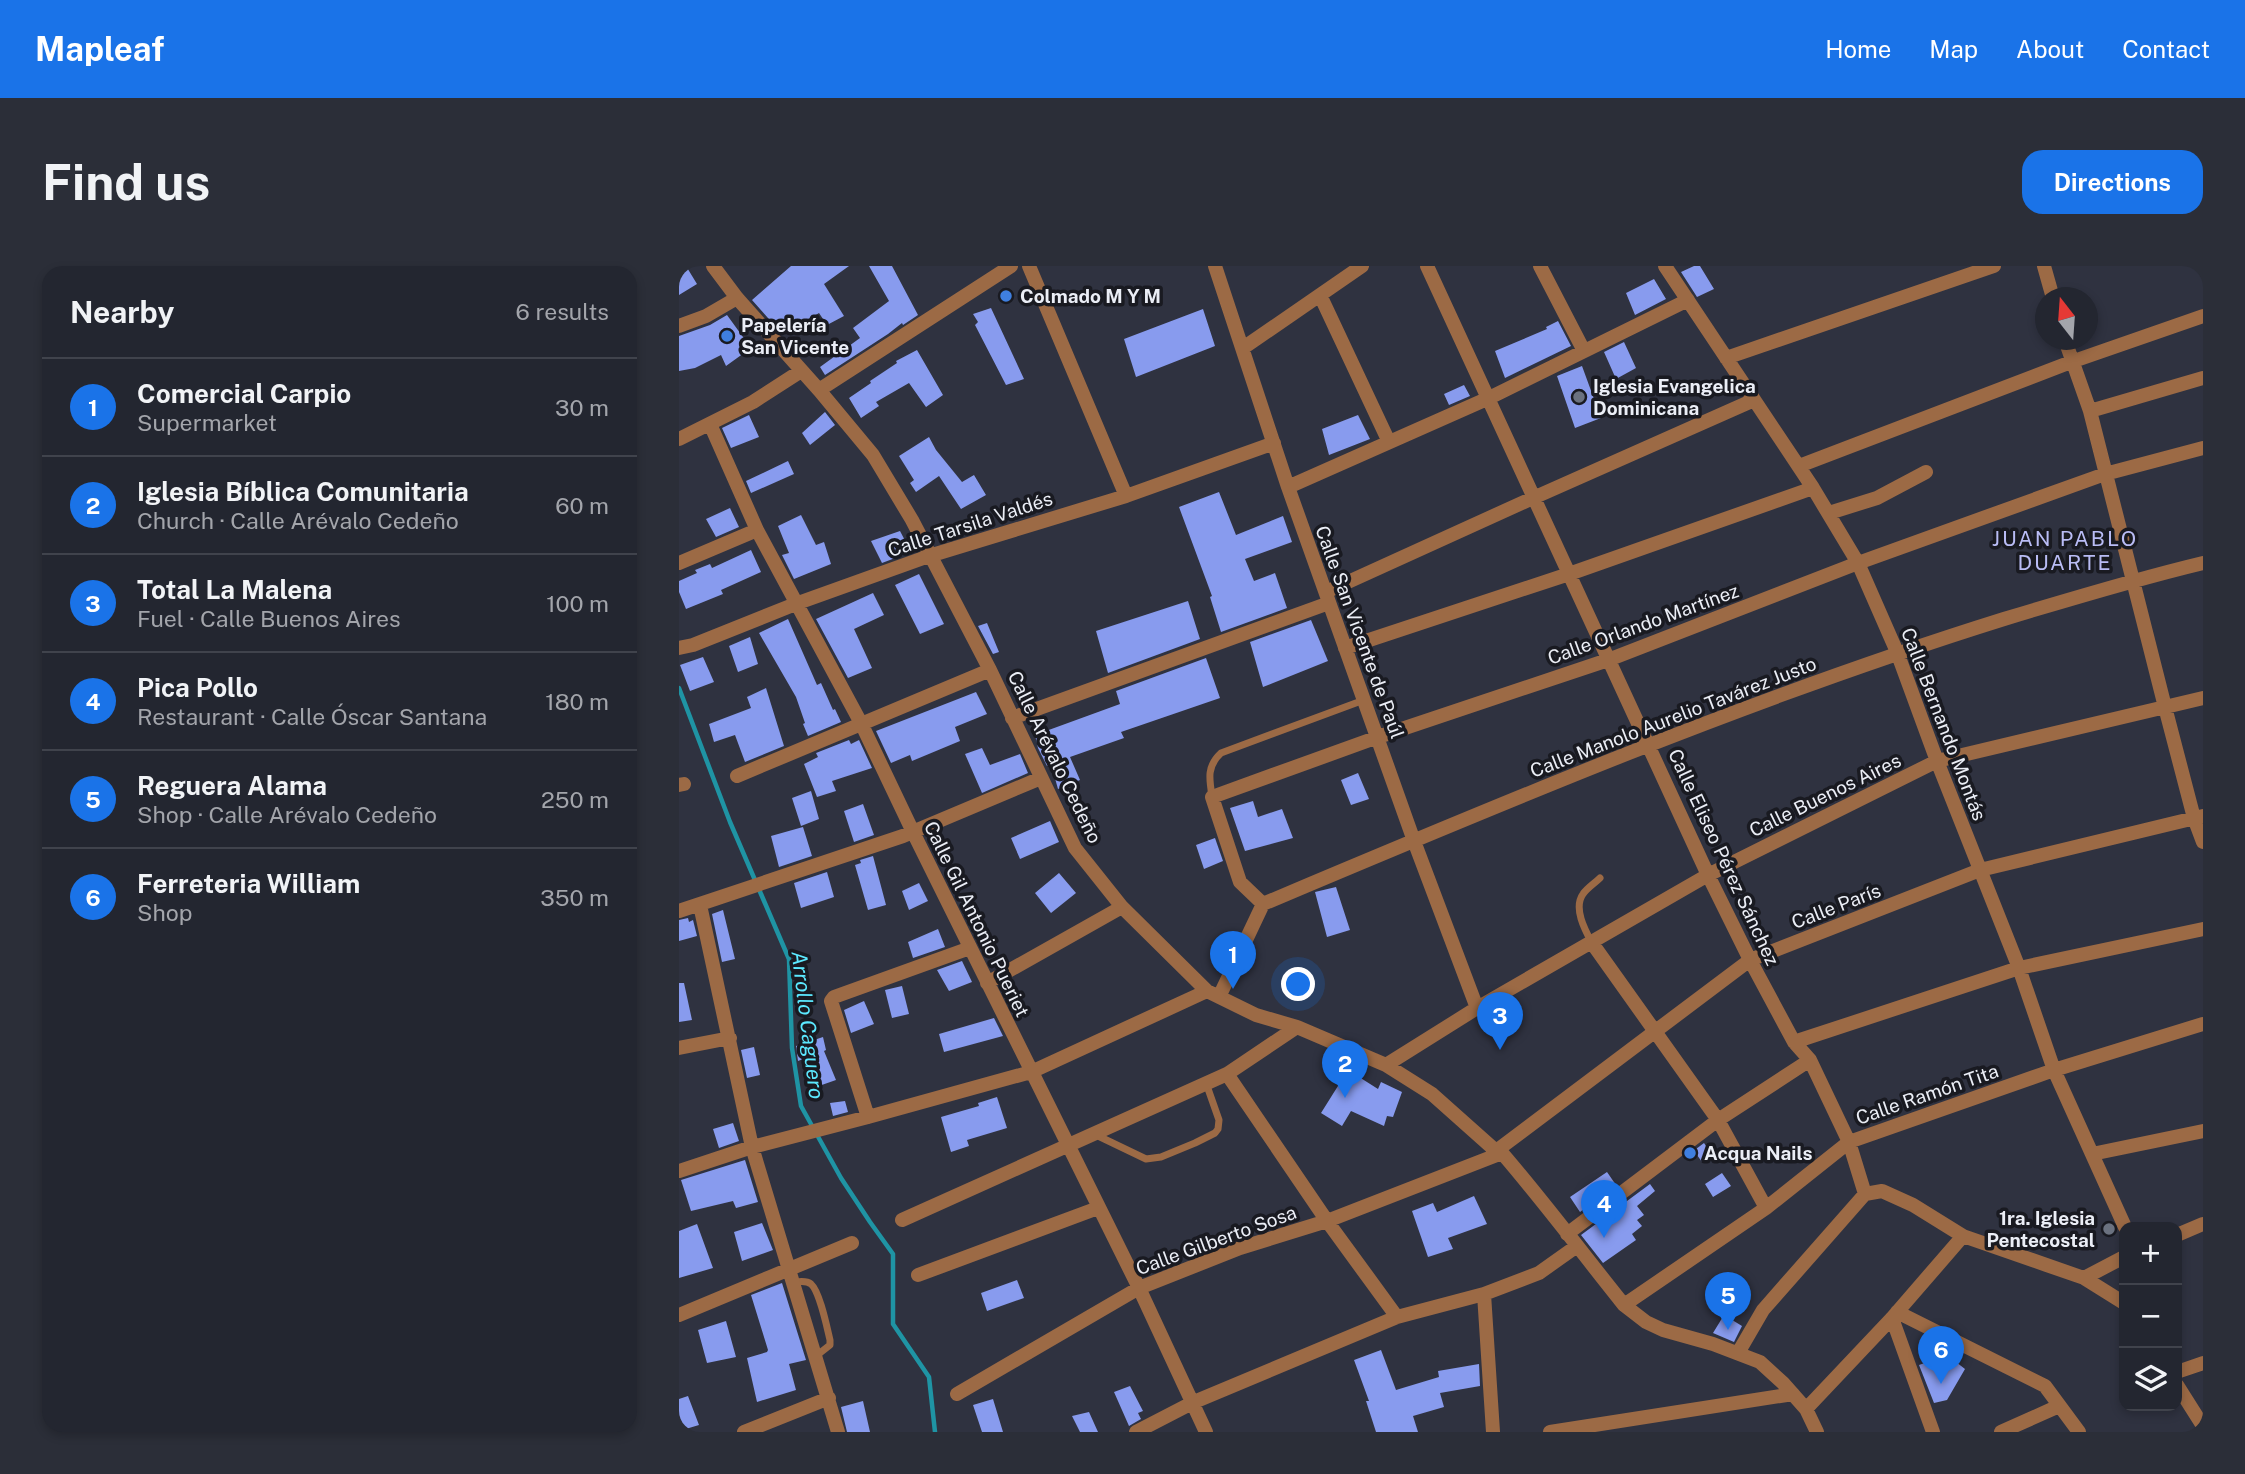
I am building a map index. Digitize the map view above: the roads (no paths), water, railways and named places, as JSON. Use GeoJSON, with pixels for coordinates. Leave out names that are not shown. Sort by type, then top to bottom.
{"type":"FeatureCollection","features":[{"type":"Feature","properties":{"kind":"street","name":"Calle Arévalo Cedeño"},"geometry":{"type":"LineString","coordinates":[[713,266],[737,298],[873,455],[912,520],[990,670],[1075,848],[1122,907],[1213,994],[1256,1014],[1297,1027],[1386,1065],[1432,1094],[1499,1152],[1548,1206],[1624,1305],[1646,1322],[1663,1330],[1713,1343],[1759,1362],[1806,1409],[1817,1432]]}},
{"type":"Feature","properties":{"kind":"street"},"geometry":{"type":"LineString","coordinates":[[819,390],[1011,266]]}},
{"type":"Feature","properties":{"kind":"street"},"geometry":{"type":"LineString","coordinates":[[1029,266],[1126,496]]}},
{"type":"Feature","properties":{"kind":"street","name":"Calle San Vicente de Paúl"},"geometry":{"type":"LineString","coordinates":[[1216,266],[1288,487],[1414,841],[1478,1008]]}},
{"type":"Feature","properties":{"kind":"street"},"geometry":{"type":"LineString","coordinates":[[1243,348],[1362,266]]}},
{"type":"Feature","properties":{"kind":"street","name":"Calle Eliseo Pérez Sánchez"},"geometry":{"type":"LineString","coordinates":[[1427,266],[1708,875],[1794,1042],[1810,1060],[1849,1142],[1865,1194]]}},
{"type":"Feature","properties":{"kind":"street"},"geometry":{"type":"LineString","coordinates":[[1540,266],[1584,351]]}},
{"type":"Feature","properties":{"kind":"street","name":"Calle Bernando Montás"},"geometry":{"type":"LineString","coordinates":[[1665,266],[1799,466],[1858,563],[1897,652],[2019,968],[2054,1070],[2124,1222]]}},
{"type":"Feature","properties":{"kind":"street"},"geometry":{"type":"LineString","coordinates":[[1726,358],[1994,266]]}},
{"type":"Feature","properties":{"kind":"street"},"geometry":{"type":"LineString","coordinates":[[2044,266],[2050,287]]}},
{"type":"Feature","properties":{"kind":"street"},"geometry":{"type":"LineString","coordinates":[[1320,295],[1389,442]]}},
{"type":"Feature","properties":{"kind":"street"},"geometry":{"type":"LineString","coordinates":[[679,326],[706,316],[737,298]]}},
{"type":"Feature","properties":{"kind":"street"},"geometry":{"type":"LineString","coordinates":[[1288,487],[1489,398],[1688,300]]}},
{"type":"Feature","properties":{"kind":"street"},"geometry":{"type":"LineString","coordinates":[[1799,466],[2071,362],[2203,316]]}},
{"type":"Feature","properties":{"kind":"street"},"geometry":{"type":"LineString","coordinates":[[2067,350],[2089,411],[2131,580],[2165,707],[2199,817],[2203,842]]}},
{"type":"Feature","properties":{"kind":"street"},"geometry":{"type":"LineString","coordinates":[[679,439],[753,402],[801,371]]}},
{"type":"Feature","properties":{"kind":"street"},"geometry":{"type":"LineString","coordinates":[[2089,411],[2203,378]]}},
{"type":"Feature","properties":{"kind":"street"},"geometry":{"type":"LineString","coordinates":[[1012,718],[1328,598],[1533,498],[1754,400]]}},
{"type":"Feature","properties":{"kind":"street","name":"Calle Gil Antonio Pueriet"},"geometry":{"type":"LineString","coordinates":[[710,424],[757,530],[862,724],[1139,1288],[1206,1432]]}},
{"type":"Feature","properties":{"kind":"street","name":"Calle Tarsila Valdés"},"geometry":{"type":"LineString","coordinates":[[679,648],[929,555],[1126,496],[1274,443]]}},
{"type":"Feature","properties":{"kind":"street","name":"Calle Orlando Martínez"},"geometry":{"type":"LineString","coordinates":[[1212,797],[1377,737],[1608,660],[1858,563],[2105,474],[2203,447]]}},
{"type":"Feature","properties":{"kind":"street"},"geometry":{"type":"LineString","coordinates":[[1829,513],[1877,498],[1926,472]]}},
{"type":"Feature","properties":{"kind":"street"},"geometry":{"type":"LineString","coordinates":[[1345,648],[1813,488]]}},
{"type":"Feature","properties":{"kind":"street"},"geometry":{"type":"LineString","coordinates":[[679,563],[757,530]]}},
{"type":"Feature","properties":{"kind":"street","name":"Calle Manolo Aurelio Tavárez Justo"},"geometry":{"type":"LineString","coordinates":[[1263,904],[1649,744],[1897,652],[2131,580],[2203,562]]}},
{"type":"Feature","properties":{"kind":"street"},"geometry":{"type":"LineString","coordinates":[[737,776],[990,670]]}},
{"type":"Feature","properties":{"kind":"street","name":"Calle Buenos Aires"},"geometry":{"type":"LineString","coordinates":[[1386,1065],[1478,1008],[1708,875],[1937,761],[2203,698]]}},
{"type":"Feature","properties":{"kind":"street"},"geometry":{"type":"LineString","coordinates":[[679,911],[913,832],[1041,778]]}},
{"type":"Feature","properties":{"kind":"street"},"geometry":{"type":"LineString","coordinates":[[679,1171],[752,1147],[1031,1072],[1213,994],[1263,904],[1240,882],[1212,797]]}},
{"type":"Feature","properties":{"kind":"street","name":"Calle París"},"geometry":{"type":"LineString","coordinates":[[1499,1152],[1655,1030],[1750,960],[1980,870],[2199,817]]}},
{"type":"Feature","properties":{"kind":"street"},"geometry":{"type":"LineString","coordinates":[[700,905],[752,1147],[838,1432]]}},
{"type":"Feature","properties":{"kind":"street"},"geometry":{"type":"LineString","coordinates":[[987,983],[1122,907]]}},
{"type":"Feature","properties":{"kind":"street"},"geometry":{"type":"LineString","coordinates":[[1794,1042],[2019,968],[2203,929]]}},
{"type":"Feature","properties":{"kind":"street"},"geometry":{"type":"LineString","coordinates":[[1592,943],[1718,1120],[1766,1208]]}},
{"type":"Feature","properties":{"kind":"street"},"geometry":{"type":"LineString","coordinates":[[868,1117],[831,1001],[834,997],[970,948]]}},
{"type":"Feature","properties":{"kind":"street","name":"Calle Ramón Tita"},"geometry":{"type":"LineString","coordinates":[[1624,1305],[1766,1208],[1849,1142],[2054,1070],[2203,1024]]}},
{"type":"Feature","properties":{"kind":"street"},"geometry":{"type":"LineString","coordinates":[[902,1220],[1227,1074],[1297,1027]]}},
{"type":"Feature","properties":{"kind":"street"},"geometry":{"type":"LineString","coordinates":[[679,1048],[730,1038]]}},
{"type":"Feature","properties":{"kind":"street"},"geometry":{"type":"LineString","coordinates":[[1567,1234],[1718,1120],[1810,1060]]}},
{"type":"Feature","properties":{"kind":"street"},"geometry":{"type":"LineString","coordinates":[[1227,1074],[1327,1221],[1397,1317]]}},
{"type":"Feature","properties":{"kind":"street"},"geometry":{"type":"LineString","coordinates":[[2092,1154],[2203,1131]]}},
{"type":"Feature","properties":{"kind":"street","name":"Calle Gilberto Sosa"},"geometry":{"type":"LineString","coordinates":[[957,1394],[1139,1288],[1240,1248],[1327,1221],[1499,1152]]}},
{"type":"Feature","properties":{"kind":"street"},"geometry":{"type":"LineString","coordinates":[[1738,1353],[1763,1310],[1865,1194],[1882,1191],[1913,1205],[1963,1236],[2084,1278],[2119,1300]]}},
{"type":"Feature","properties":{"kind":"street"},"geometry":{"type":"LineString","coordinates":[[918,1275],[1098,1208]]}},
{"type":"Feature","properties":{"kind":"street"},"geometry":{"type":"LineString","coordinates":[[2182,1233],[2203,1224]]}},
{"type":"Feature","properties":{"kind":"street"},"geometry":{"type":"LineString","coordinates":[[1806,1409],[1895,1315],[1963,1236]]}},
{"type":"Feature","properties":{"kind":"street"},"geometry":{"type":"LineString","coordinates":[[679,1315],[792,1275],[852,1243]]}},
{"type":"Feature","properties":{"kind":"street"},"geometry":{"type":"LineString","coordinates":[[1136,1432],[1193,1402],[1397,1317],[1484,1294],[1539,1273],[1577,1246]]}},
{"type":"Feature","properties":{"kind":"street"},"geometry":{"type":"LineString","coordinates":[[2084,1278],[2119,1260]]}},
{"type":"Feature","properties":{"kind":"street"},"geometry":{"type":"LineString","coordinates":[[1484,1294],[1493,1432]]}},
{"type":"Feature","properties":{"kind":"street"},"geometry":{"type":"LineString","coordinates":[[1895,1315],[2045,1386],[2079,1432]]}},
{"type":"Feature","properties":{"kind":"street"},"geometry":{"type":"LineString","coordinates":[[1895,1315],[1933,1432]]}},
{"type":"Feature","properties":{"kind":"street"},"geometry":{"type":"LineString","coordinates":[[2182,1370],[2203,1363]]}},
{"type":"Feature","properties":{"kind":"street"},"geometry":{"type":"LineString","coordinates":[[2182,1393],[2203,1426]]}},
{"type":"Feature","properties":{"kind":"street"},"geometry":{"type":"LineString","coordinates":[[1551,1432],[1793,1394]]}},
{"type":"Feature","properties":{"kind":"street"},"geometry":{"type":"LineString","coordinates":[[744,1432],[829,1398]]}},
{"type":"Feature","properties":{"kind":"street"},"geometry":{"type":"LineString","coordinates":[[2001,1432],[2059,1406]]}},
{"type":"Feature","properties":{"kind":"lane"},"geometry":{"type":"LineString","coordinates":[[1212,797],[1209,778],[1213,761],[1221,753],[1364,700]]}},
{"type":"Feature","properties":{"kind":"lane"},"geometry":{"type":"LineString","coordinates":[[1592,943],[1580,914],[1580,904],[1583,894],[1601,878]]}},
{"type":"Feature","properties":{"kind":"lane"},"geometry":{"type":"LineString","coordinates":[[1092,1133],[1146,1158],[1161,1157],[1195,1143],[1218,1129],[1219,1120],[1206,1083]]}},
{"type":"Feature","properties":{"kind":"waterway","name":"Arrollo Caguero"},"geometry":{"type":"LineString","coordinates":[[679,688],[730,822],[789,959],[792,1048],[801,1106],[841,1178],[893,1254],[893,1324],[929,1377],[935,1432]]}},
{"type":"Feature","properties":{"kind":"place","name":"Colmado M Y M"},"geometry":{"type":"Point","coordinates":[1006,296]}},
{"type":"Feature","properties":{"kind":"place","name":"Papelería San Vicente"},"geometry":{"type":"Point","coordinates":[727,336]}},
{"type":"Feature","properties":{"kind":"place","name":"Iglesia Evangelica Dominicana"},"geometry":{"type":"Point","coordinates":[1579,397]}},
{"type":"Feature","properties":{"kind":"place","name":"Comercial Carpio"},"geometry":{"type":"Point","coordinates":[1233,989]}},
{"type":"Feature","properties":{"kind":"place","name":"Total La Malena"},"geometry":{"type":"Point","coordinates":[1500,1050]}},
{"type":"Feature","properties":{"kind":"place","name":"Iglesia Bíblica Comunitaria"},"geometry":{"type":"Point","coordinates":[1345,1098]}},
{"type":"Feature","properties":{"kind":"place","name":"Acqua Nails"},"geometry":{"type":"Point","coordinates":[1690,1153]}},
{"type":"Feature","properties":{"kind":"place","name":"1ra. Iglesia Pentecostal"},"geometry":{"type":"Point","coordinates":[2109,1229]}},
{"type":"Feature","properties":{"kind":"place","name":"Pica Pollo"},"geometry":{"type":"Point","coordinates":[1604,1238]}},
{"type":"Feature","properties":{"kind":"place","name":"Reguera Alama"},"geometry":{"type":"Point","coordinates":[1728,1330]}},
{"type":"Feature","properties":{"kind":"place","name":"Ferreteria William"},"geometry":{"type":"Point","coordinates":[1941,1384]}},
{"type":"Feature","properties":{"kind":"district","name":"JUAN PABLO DUARTE"},"geometry":{"type":"Point","coordinates":[2065,550]}}]}
